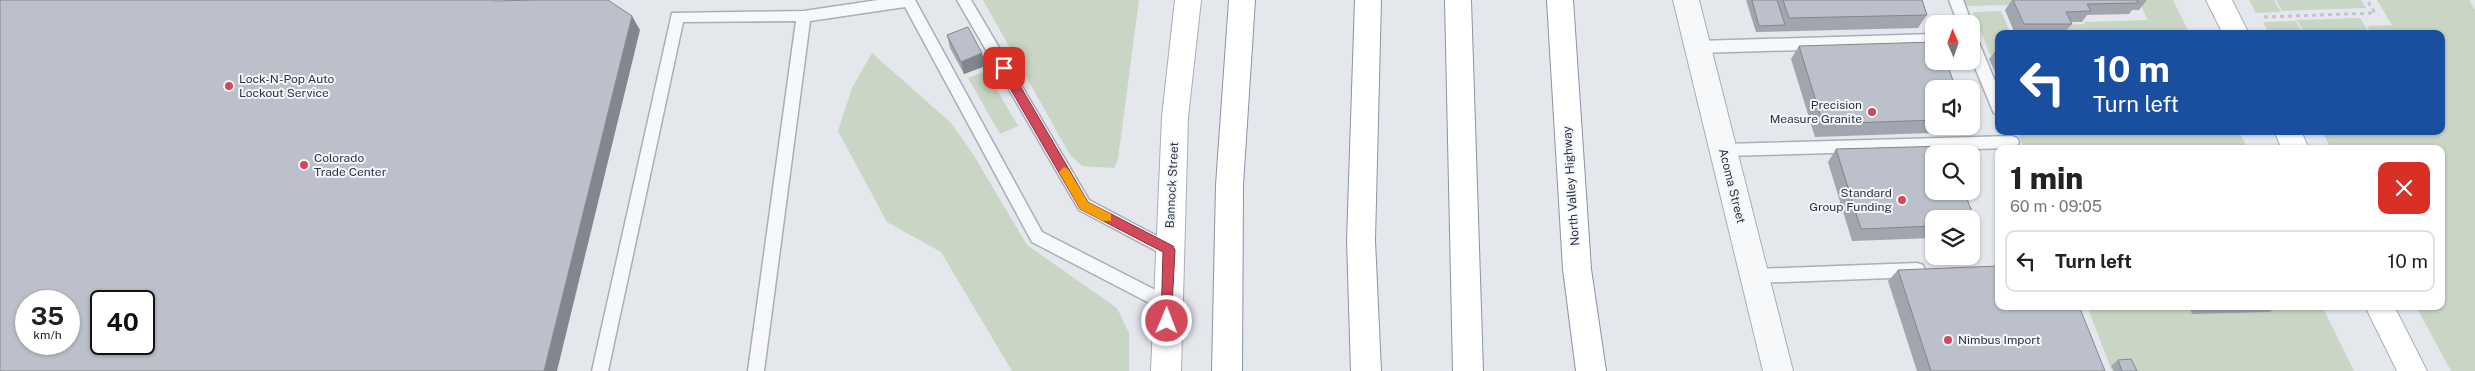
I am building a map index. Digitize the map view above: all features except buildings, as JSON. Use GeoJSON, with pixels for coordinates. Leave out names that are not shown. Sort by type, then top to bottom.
{"type":"FeatureCollection","features":[{"type":"Feature","properties":{"kind":"main road","name":"Bannock Street"},"geometry":{"type":"LineString","coordinates":[[1166,371],[1175,117],[1188,0]]}},
{"type":"Feature","properties":{"kind":"main road"},"geometry":{"type":"LineString","coordinates":[[1227,371],[1229,189],[1234,86],[1242,0]]}},
{"type":"Feature","properties":{"kind":"main road"},"geometry":{"type":"LineString","coordinates":[[1366,371],[1362,240],[1368,0]]}},
{"type":"Feature","properties":{"kind":"main road"},"geometry":{"type":"LineString","coordinates":[[1458,0],[1468,371]]}},
{"type":"Feature","properties":{"kind":"main road","name":"North Valley Highway"},"geometry":{"type":"LineString","coordinates":[[1560,0],[1577,269],[1591,371]]}},
{"type":"Feature","properties":{"kind":"main road"},"geometry":{"type":"LineString","coordinates":[[2219,0],[2234,30]]}},
{"type":"Feature","properties":{"kind":"main road"},"geometry":{"type":"LineString","coordinates":[[2381,310],[2412,371]]}},
{"type":"Feature","properties":{"kind":"street","name":"Acoma Street"},"geometry":{"type":"LineString","coordinates":[[1686,0],[1778,371]]}},
{"type":"Feature","properties":{"kind":"lane"},"geometry":{"type":"LineString","coordinates":[[964,0],[1084,205],[1169,250]]}},
{"type":"Feature","properties":{"kind":"lane"},"geometry":{"type":"LineString","coordinates":[[1956,0],[1962,15]]}},
{"type":"Feature","properties":{"kind":"lane"},"geometry":{"type":"LineString","coordinates":[[600,371],[677,17],[804,16],[908,1],[1037,237],[1167,304]]}},
{"type":"Feature","properties":{"kind":"lane"},"geometry":{"type":"LineString","coordinates":[[756,371],[804,16]]}},
{"type":"Feature","properties":{"kind":"lane"},"geometry":{"type":"LineString","coordinates":[[1698,47],[1925,40]]}},
{"type":"Feature","properties":{"kind":"lane"},"geometry":{"type":"LineString","coordinates":[[1980,62],[1995,99]]}},
{"type":"Feature","properties":{"kind":"lane"},"geometry":{"type":"LineString","coordinates":[[1723,150],[2011,141]]}},
{"type":"Feature","properties":{"kind":"lane"},"geometry":{"type":"LineString","coordinates":[[1755,276],[1931,270]]}},
{"type":"Feature","properties":{"kind":"path"},"geometry":{"type":"LineString","coordinates":[[2256,17],[2375,13],[2367,0]]}},
{"type":"Feature","properties":{"kind":"green space"},"geometry":{"type":"Polygon","coordinates":[[[983,0],[1139,0],[1118,159],[1114,168],[1082,166],[1070,155],[983,0]]]}},
{"type":"Feature","properties":{"kind":"green space"},"geometry":{"type":"Polygon","coordinates":[[[1964,0],[2048,0],[2050,4],[1966,6],[1964,0]]]}},
{"type":"Feature","properties":{"kind":"green space"},"geometry":{"type":"Polygon","coordinates":[[[2138,0],[2173,0],[2188,30],[2064,30],[2062,25],[2085,24],[2084,22],[2148,20],[2138,0]]]}},
{"type":"Feature","properties":{"kind":"green space"},"geometry":{"type":"Polygon","coordinates":[[[2249,0],[2274,0],[2281,12],[2256,13],[2249,0]]]}},
{"type":"Feature","properties":{"kind":"green space"},"geometry":{"type":"Polygon","coordinates":[[[2276,0],[2361,0],[2366,8],[2282,11],[2276,0]]]}},
{"type":"Feature","properties":{"kind":"green space"},"geometry":{"type":"Polygon","coordinates":[[[2377,0],[2469,0],[2475,10],[2475,371],[2451,371],[2418,310],[2445,310],[2445,145],[2329,145],[2324,135],[2445,135],[2445,30],[2370,30],[2367,26],[2392,25],[2377,0]]]}},
{"type":"Feature","properties":{"kind":"green space"},"geometry":{"type":"Polygon","coordinates":[[[2001,11],[2009,30],[1995,30],[1995,67],[1980,30],[1980,15],[1974,15],[1973,12],[2001,11]]]}},
{"type":"Feature","properties":{"kind":"green space"},"geometry":{"type":"Polygon","coordinates":[[[2360,18],[2368,30],[2302,30],[2297,20],[2360,18]]]}},
{"type":"Feature","properties":{"kind":"green space"},"geometry":{"type":"Polygon","coordinates":[[[2296,21],[2301,30],[2267,30],[2263,22],[2296,21]]]}},
{"type":"Feature","properties":{"kind":"green space"},"geometry":{"type":"Polygon","coordinates":[[[872,53],[951,123],[973,154],[1027,245],[1117,308],[1129,333],[1129,371],[1012,371],[941,252],[887,222],[838,131],[852,88],[872,53]]]}},
{"type":"Feature","properties":{"kind":"green space"},"geometry":{"type":"Polygon","coordinates":[[[986,71],[1018,126],[1000,134],[968,78],[986,71]]]}},
{"type":"Feature","properties":{"kind":"green space"},"geometry":{"type":"Polygon","coordinates":[[[2019,135],[2241,135],[2246,145],[2022,145],[2019,135]]]}},
{"type":"Feature","properties":{"kind":"green space"},"geometry":{"type":"Polygon","coordinates":[[[2089,310],[2324,310],[2354,371],[2112,371],[2089,310]]]}},
{"type":"Feature","properties":{"kind":"slow traffic"},"geometry":{"type":"LineString","coordinates":[[1064,172],[1084,205],[1107,218]]}},
{"type":"Feature","properties":{"kind":"place","name":"Lock-N-Pop Auto Lockout Service"},"geometry":{"type":"Point","coordinates":[229,86]}},
{"type":"Feature","properties":{"kind":"place","name":"Precision Measure Granite"},"geometry":{"type":"Point","coordinates":[1872,112]}},
{"type":"Feature","properties":{"kind":"place","name":"Colorado Trade Center"},"geometry":{"type":"Point","coordinates":[304,165]}},
{"type":"Feature","properties":{"kind":"place","name":"Standard Group Funding"},"geometry":{"type":"Point","coordinates":[1902,200]}},
{"type":"Feature","properties":{"kind":"place","name":"Nimbus Import"},"geometry":{"type":"Point","coordinates":[1948,340]}},
{"type":"Feature","properties":{"kind":"route"},"geometry":{"type":"LineString","coordinates":[[1004,68],[1084,205],[1169,250],[1167,321]]}}]}
